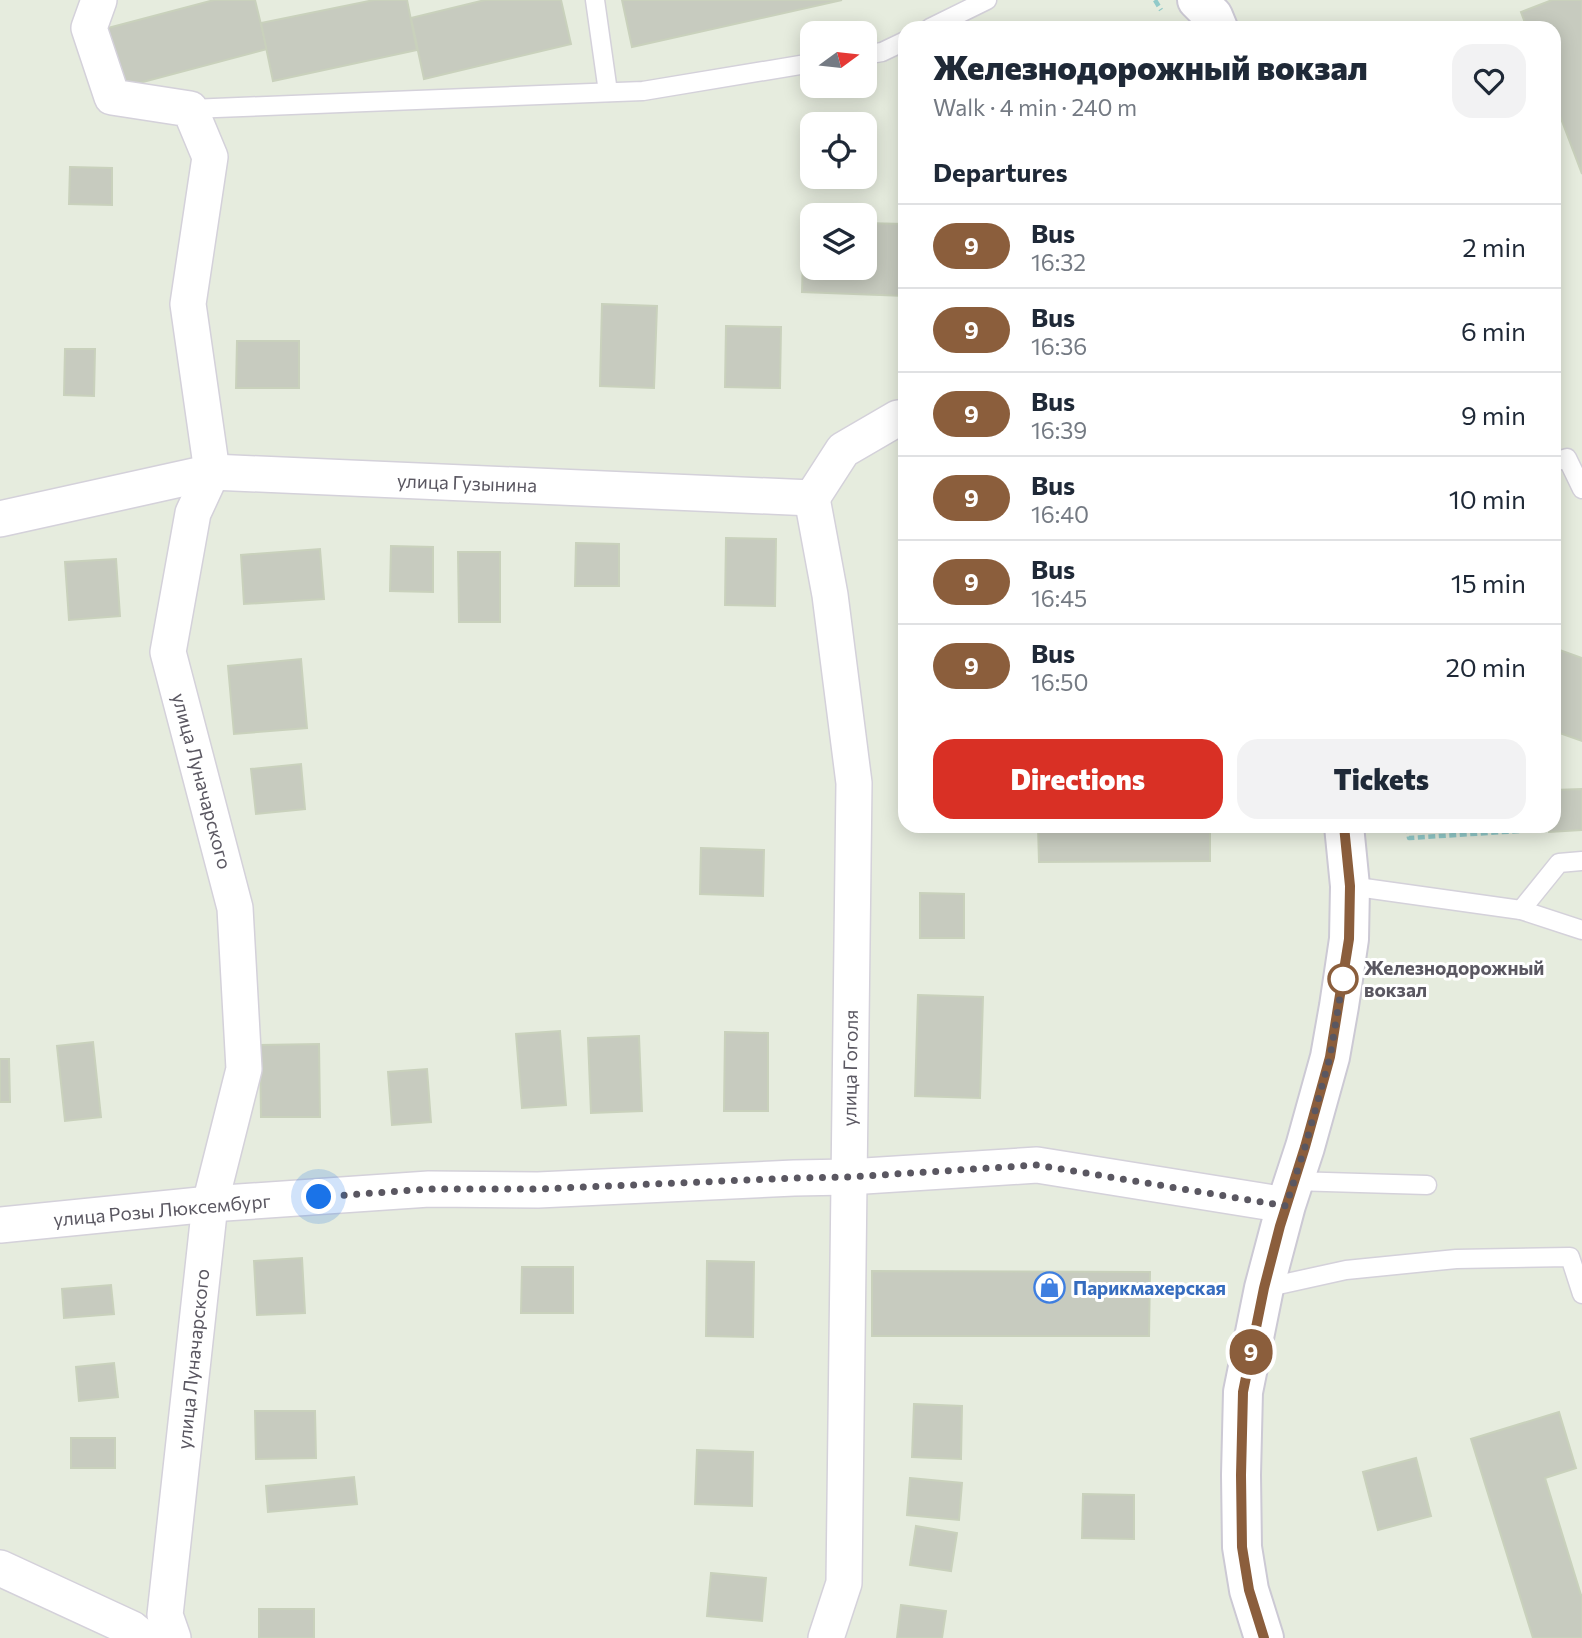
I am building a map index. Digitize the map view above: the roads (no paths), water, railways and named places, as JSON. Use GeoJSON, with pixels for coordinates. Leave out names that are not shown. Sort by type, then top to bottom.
{"type":"FeatureCollection","features":[{"type":"Feature","properties":{"kind":"main road"},"geometry":{"type":"LineString","coordinates":[[1264,1638],[1244,1570],[1242,1547],[1243,1392],[1264,1288],[1330,1057],[1349,939],[1350,886],[1345,833]]}},
{"type":"Feature","properties":{"kind":"street"},"geometry":{"type":"LineString","coordinates":[[99,0],[89,28],[112,97],[190,109],[210,157],[188,304],[212,472]]}},
{"type":"Feature","properties":{"kind":"street"},"geometry":{"type":"LineString","coordinates":[[812,498],[843,450],[898,418]]}},
{"type":"Feature","properties":{"kind":"street","name":"улица Гузынина"},"geometry":{"type":"LineString","coordinates":[[0,519],[212,472],[812,498]]}},
{"type":"Feature","properties":{"kind":"street","name":"улица Луначарского"},"geometry":{"type":"LineString","coordinates":[[173,1638],[165,1615],[209,1204],[244,1069],[235,908],[168,652],[193,513],[212,472]]}},
{"type":"Feature","properties":{"kind":"street","name":"улица Гоголя"},"geometry":{"type":"LineString","coordinates":[[812,498],[830,595],[855,783],[844,1583],[826,1638]]}},
{"type":"Feature","properties":{"kind":"street","name":"улица Розы Люксембург"},"geometry":{"type":"LineString","coordinates":[[0,1225],[209,1204],[429,1189],[538,1189],[849,1177],[1037,1165],[1289,1193]]}},
{"type":"Feature","properties":{"kind":"street"},"geometry":{"type":"LineString","coordinates":[[0,1568],[132,1629],[142,1638]]}},
{"type":"Feature","properties":{"kind":"lane"},"geometry":{"type":"LineString","coordinates":[[595,0],[608,92]]}},
{"type":"Feature","properties":{"kind":"lane"},"geometry":{"type":"LineString","coordinates":[[944,21],[987,0]]}},
{"type":"Feature","properties":{"kind":"lane"},"geometry":{"type":"LineString","coordinates":[[877,53],[898,44]]}},
{"type":"Feature","properties":{"kind":"lane"},"geometry":{"type":"LineString","coordinates":[[190,109],[643,91],[800,65]]}},
{"type":"Feature","properties":{"kind":"lane"},"geometry":{"type":"LineString","coordinates":[[1561,460],[1567,458],[1582,489]]}},
{"type":"Feature","properties":{"kind":"lane"},"geometry":{"type":"LineString","coordinates":[[1521,910],[1559,863],[1582,861]]}},
{"type":"Feature","properties":{"kind":"lane"},"geometry":{"type":"LineString","coordinates":[[1350,886],[1521,910],[1582,930]]}},
{"type":"Feature","properties":{"kind":"lane"},"geometry":{"type":"LineString","coordinates":[[1289,1193],[1427,1185]]}},
{"type":"Feature","properties":{"kind":"lane"},"geometry":{"type":"LineString","coordinates":[[1264,1288],[1346,1270],[1443,1260],[1576,1258],[1582,1294]]}},
{"type":"Feature","properties":{"kind":"place","name":"Железнодорожный вокзал"},"geometry":{"type":"Point","coordinates":[1343,979]}},
{"type":"Feature","properties":{"kind":"place","name":"Парикмахерская"},"geometry":{"type":"Point","coordinates":[1050,1288]}}]}
